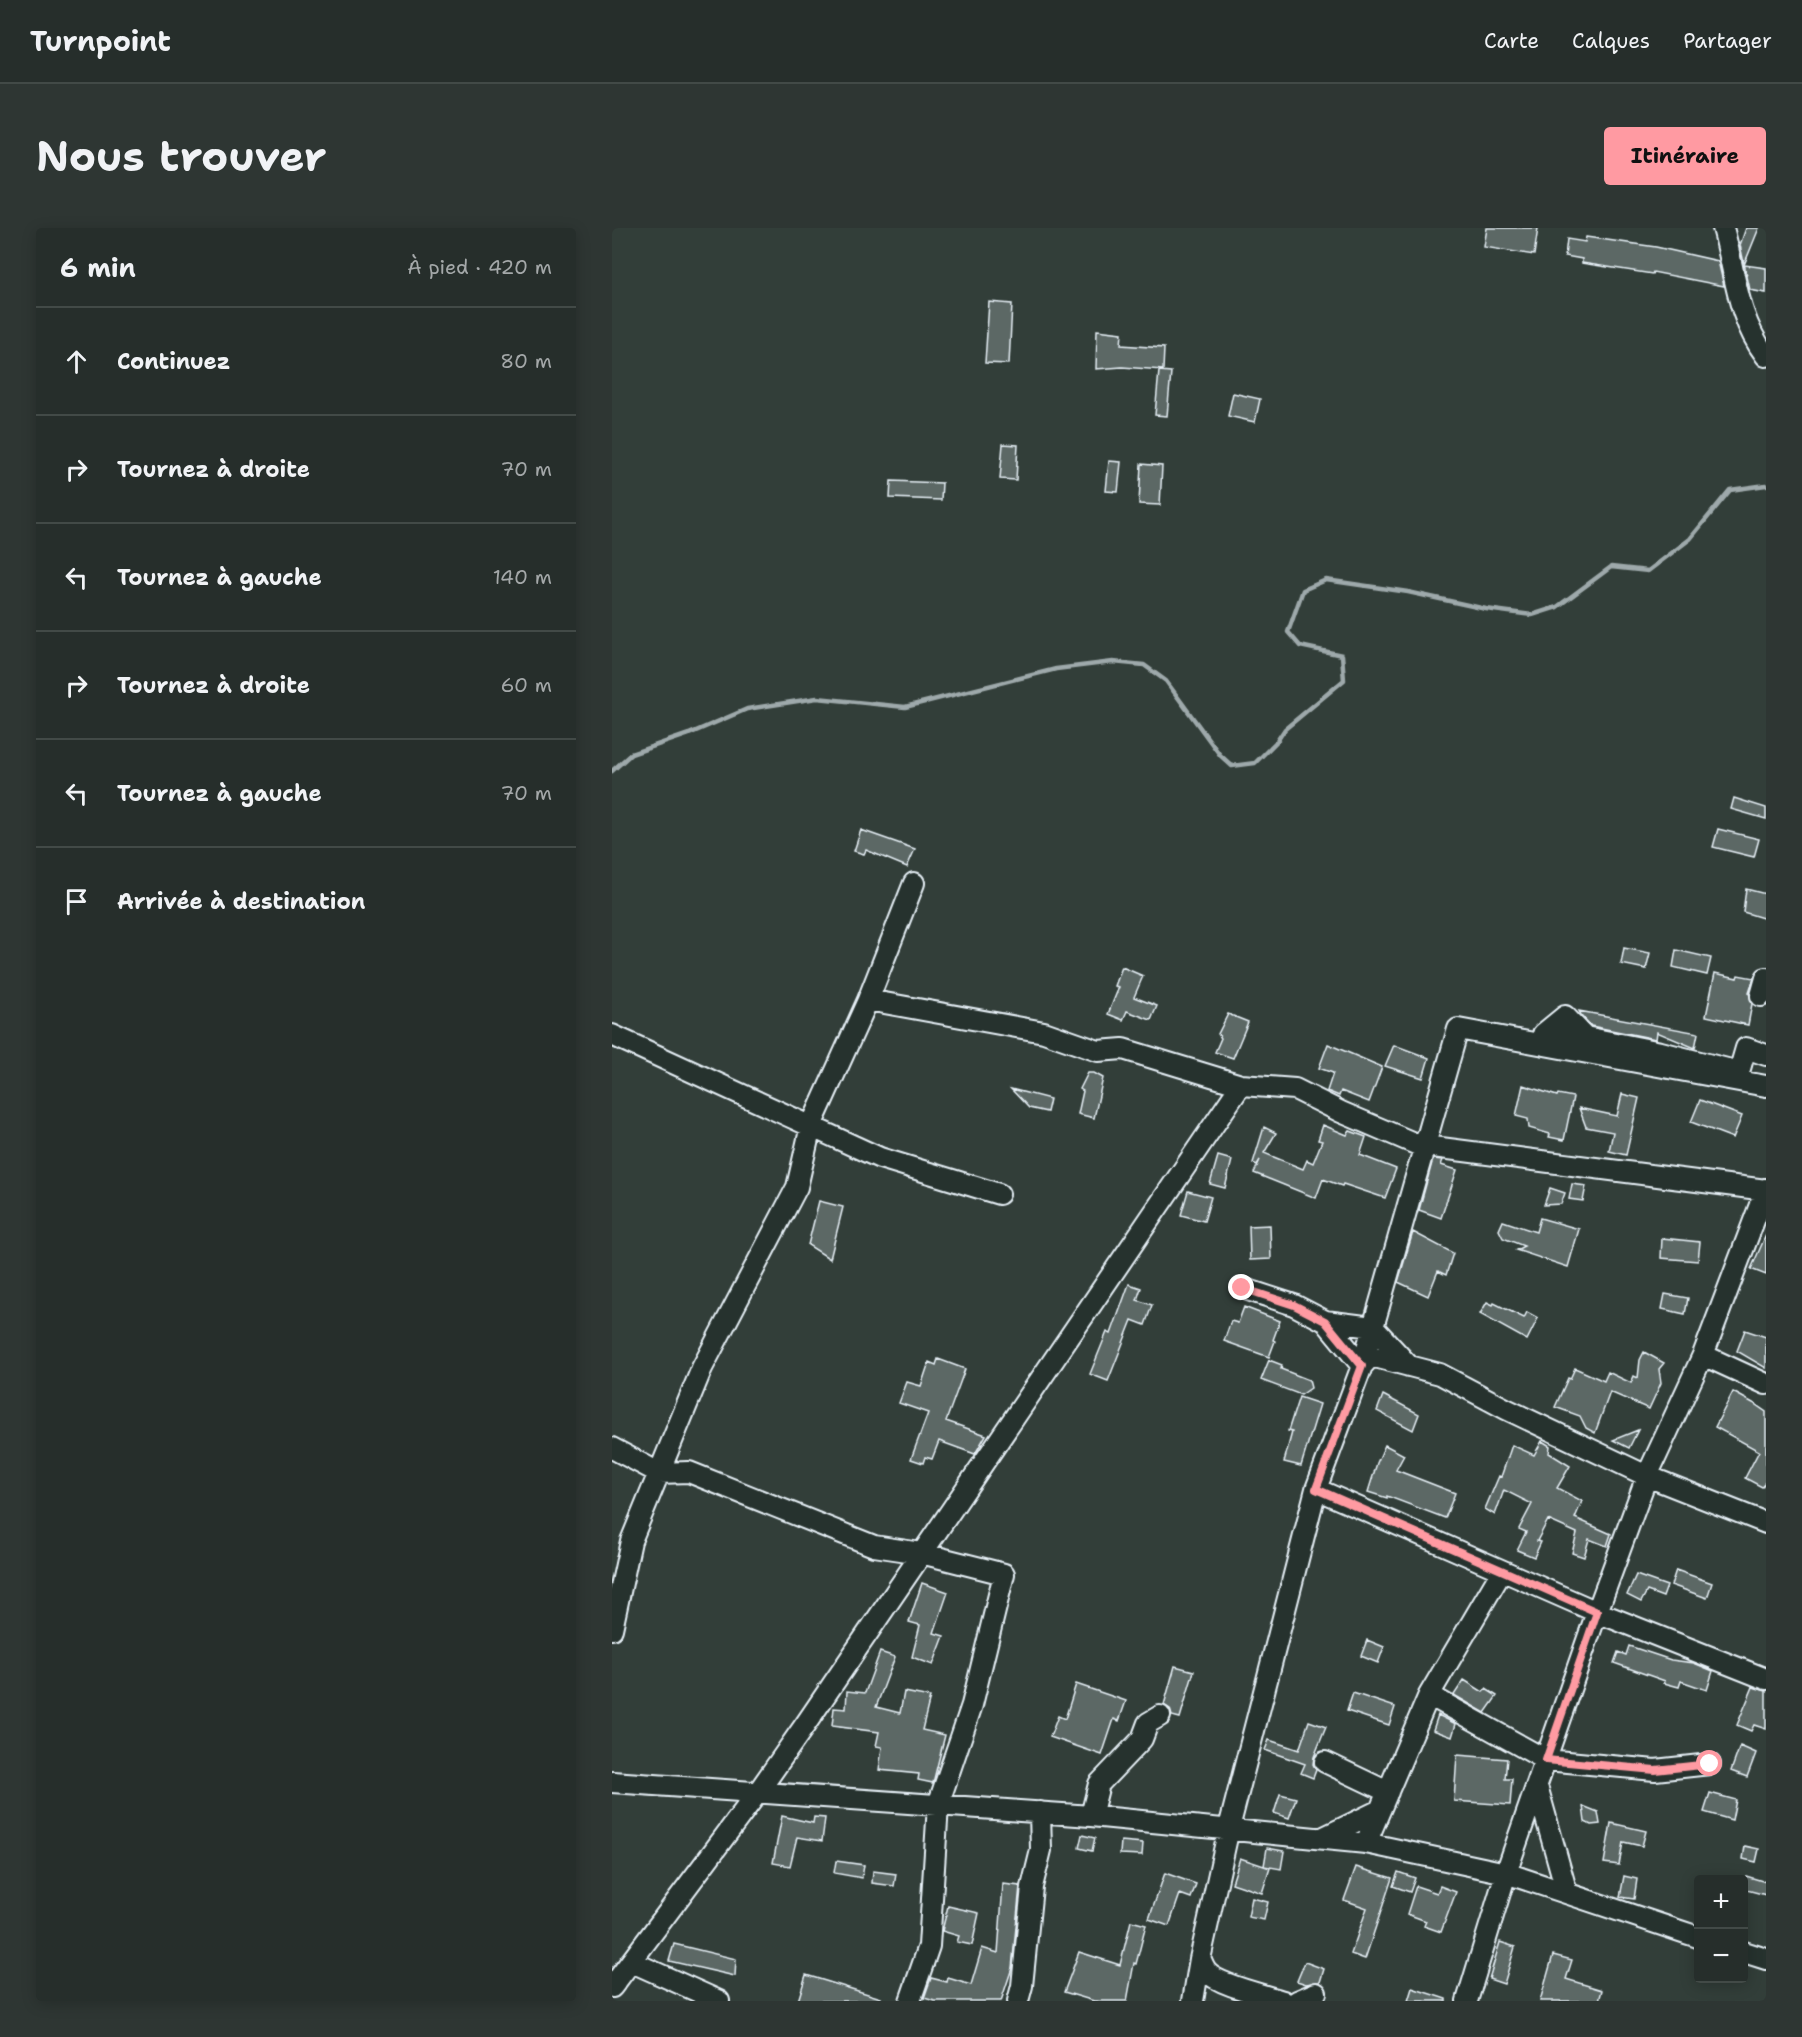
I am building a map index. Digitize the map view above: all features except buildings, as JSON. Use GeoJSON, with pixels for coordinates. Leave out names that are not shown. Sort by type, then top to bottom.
{"type":"FeatureCollection","features":[{"type":"Feature","properties":{"kind":"street"},"geometry":{"type":"LineString","coordinates":[[1723,228],[1732,258],[1738,300],[1756,343],[1766,356]]}},
{"type":"Feature","properties":{"kind":"street"},"geometry":{"type":"LineString","coordinates":[[612,1629],[631,1541],[702,1368],[797,1187],[810,1126],[868,1000],[914,883]]}},
{"type":"Feature","properties":{"kind":"street"},"geometry":{"type":"LineString","coordinates":[[868,1000],[1044,1032],[1098,1051],[1123,1049],[1241,1085],[1295,1089],[1341,1112],[1423,1147],[1766,1189],[1759,1231],[1647,1476],[1506,1873],[1467,2001]]}},
{"type":"Feature","properties":{"kind":"street"},"geometry":{"type":"LineString","coordinates":[[1193,2001],[1229,1828],[1316,1489],[1362,1366],[1458,1029],[1766,1086]]}},
{"type":"Feature","properties":{"kind":"street"},"geometry":{"type":"LineString","coordinates":[[1497,1036],[1503,1032],[1585,1036],[1739,1072],[1746,1048],[1766,1055]]}},
{"type":"Feature","properties":{"kind":"street"},"geometry":{"type":"LineString","coordinates":[[612,1035],[880,1158],[999,1194]]}},
{"type":"Feature","properties":{"kind":"street"},"geometry":{"type":"LineString","coordinates":[[612,1987],[758,1792],[1241,1085]]}},
{"type":"Feature","properties":{"kind":"street"},"geometry":{"type":"LineString","coordinates":[[1242,1288],[1294,1305],[1325,1321],[1373,1327],[1409,1366]]}},
{"type":"Feature","properties":{"kind":"street"},"geometry":{"type":"LineString","coordinates":[[1325,1321],[1362,1366]]}},
{"type":"Feature","properties":{"kind":"street"},"geometry":{"type":"LineString","coordinates":[[1703,1355],[1766,1384]]}},
{"type":"Feature","properties":{"kind":"street"},"geometry":{"type":"LineString","coordinates":[[1362,1366],[1371,1356],[1440,1374],[1506,1409],[1647,1476],[1766,1523]]}},
{"type":"Feature","properties":{"kind":"street"},"geometry":{"type":"LineString","coordinates":[[612,1448],[659,1473],[689,1472],[874,1546],[921,1553],[1004,1574],[972,1705],[938,1805],[929,1946],[910,2001]]}},
{"type":"Feature","properties":{"kind":"street"},"geometry":{"type":"LineString","coordinates":[[1316,1489],[1597,1612],[1766,1679]]}},
{"type":"Feature","properties":{"kind":"street"},"geometry":{"type":"LineString","coordinates":[[1366,1843],[1429,1695],[1502,1571]]}},
{"type":"Feature","properties":{"kind":"street"},"geometry":{"type":"LineString","coordinates":[[1429,1695],[1546,1760],[1655,1770],[1710,1764]]}},
{"type":"Feature","properties":{"kind":"street"},"geometry":{"type":"LineString","coordinates":[[1091,1816],[1099,1784],[1142,1739],[1148,1723],[1160,1716]]}},
{"type":"Feature","properties":{"kind":"street"},"geometry":{"type":"LineString","coordinates":[[1325,1762],[1384,1801]]}},
{"type":"Feature","properties":{"kind":"street"},"geometry":{"type":"LineString","coordinates":[[612,1782],[1091,1816],[1366,1843],[1506,1873],[1694,1936]]}},
{"type":"Feature","properties":{"kind":"street"},"geometry":{"type":"LineString","coordinates":[[1537,1786],[1567,1893]]}},
{"type":"Feature","properties":{"kind":"street"},"geometry":{"type":"LineString","coordinates":[[1322,1838],[1384,1801]]}},
{"type":"Feature","properties":{"kind":"street"},"geometry":{"type":"LineString","coordinates":[[1018,2001],[1022,1986],[1035,1877],[1041,1850],[1040,1812]]}},
{"type":"Feature","properties":{"kind":"street"},"geometry":{"type":"LineString","coordinates":[[1015,1882],[1035,1877]]}},
{"type":"Feature","properties":{"kind":"street"},"geometry":{"type":"LineString","coordinates":[[1748,1954],[1766,1959]]}},
{"type":"Feature","properties":{"kind":"street"},"geometry":{"type":"LineString","coordinates":[[1200,1959],[1207,1973],[1223,1984],[1244,1988],[1283,2001]]}},
{"type":"Feature","properties":{"kind":"street"},"geometry":{"type":"LineString","coordinates":[[632,1962],[719,2001]]}},
{"type":"Feature","properties":{"kind":"street"},"geometry":{"type":"LineString","coordinates":[[1297,2001],[1316,1993]]}},
{"type":"Feature","properties":{"kind":"waterway"},"geometry":{"type":"LineString","coordinates":[[612,771],[631,754],[689,734],[747,709],[817,698],[905,707],[1056,669],[1113,662],[1144,665],[1166,681],[1220,755],[1232,766],[1255,763],[1277,741],[1285,729],[1344,680],[1342,655],[1300,646],[1288,632],[1303,590],[1326,580],[1408,592],[1486,609],[1532,615],[1557,607],[1611,567],[1648,571],[1690,539],[1730,490],[1766,485]]}},
{"type":"Feature","properties":{"kind":"route"},"geometry":{"type":"LineString","coordinates":[[1242,1288],[1294,1305],[1325,1321],[1362,1366],[1316,1489],[1597,1612],[1546,1760],[1655,1770],[1710,1764]]}}]}
